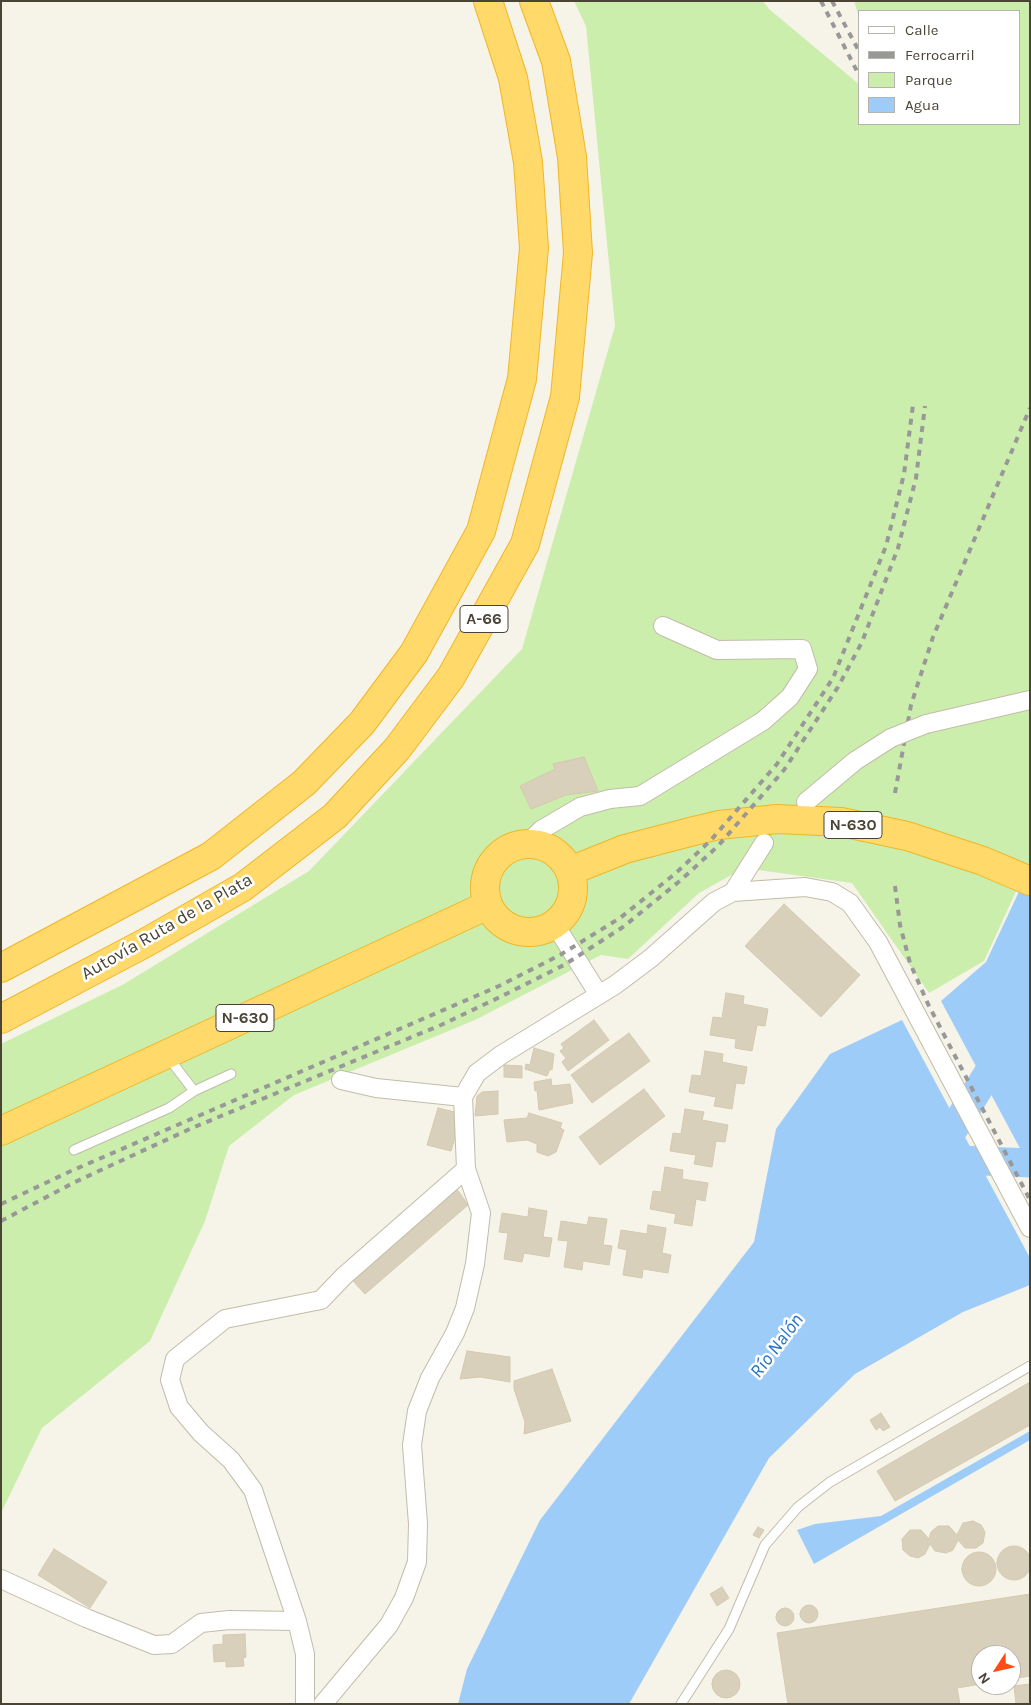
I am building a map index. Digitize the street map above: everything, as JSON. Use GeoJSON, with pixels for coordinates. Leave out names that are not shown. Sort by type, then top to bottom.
{"type":"FeatureCollection","features":[{"type":"Feature","properties":{"kind":"highway","name":"A-66"},"geometry":{"type":"LineString","coordinates":[[9,964],[211,856],[304,783],[362,723],[414,654],[481,531],[522,379],[534,248],[528,162],[513,78],[488,1]]}},
{"type":"Feature","properties":{"kind":"highway","name":"Autovía Ruta de la Plata"},"geometry":{"type":"LineString","coordinates":[[1,1019],[145,943],[243,887],[335,816],[397,748],[451,677],[525,544],[565,397],[578,253],[572,157],[556,61],[534,1]]}},
{"type":"Feature","properties":{"kind":"highway","name":"N-630"},"geometry":{"type":"LineString","coordinates":[[570,871],[625,849],[694,831],[719,825],[777,819],[841,822],[907,836],[983,861],[1030,881]]}},
{"type":"Feature","properties":{"kind":"highway"},"geometry":{"type":"LineString","coordinates":[[527,844],[544,847],[560,856],[570,871],[573,895],[564,916],[544,930],[522,932],[502,923],[488,905],[485,889],[488,872],[497,858],[510,848],[527,844]]}},
{"type":"Feature","properties":{"kind":"highway","name":"N-630"},"geometry":{"type":"LineString","coordinates":[[1,1131],[488,905]]}},
{"type":"Feature","properties":{"kind":"street"},"geometry":{"type":"LineString","coordinates":[[527,844],[541,830],[580,807],[610,799],[640,796],[764,722],[790,697],[808,669],[802,648],[717,650],[663,626]]}},
{"type":"Feature","properties":{"kind":"street"},"geometry":{"type":"LineString","coordinates":[[806,802],[855,761],[891,738],[926,724],[996,706],[1030,700]]}},
{"type":"Feature","properties":{"kind":"street"},"geometry":{"type":"LineString","coordinates":[[732,892],[764,843]]}},
{"type":"Feature","properties":{"kind":"street"},"geometry":{"type":"LineString","coordinates":[[323,1704],[389,1625],[404,1598],[417,1562],[418,1524],[412,1445],[417,1411],[430,1378],[455,1334],[466,1308],[475,1264],[481,1214],[466,1169],[463,1097],[478,1073],[501,1055],[599,995],[651,958],[714,902],[732,892],[805,887],[832,892],[850,903],[878,942],[1030,1228]]}},
{"type":"Feature","properties":{"kind":"street"},"geometry":{"type":"LineString","coordinates":[[554,923],[599,995]]}},
{"type":"Feature","properties":{"kind":"street"},"geometry":{"type":"LineString","coordinates":[[341,1080],[376,1088],[463,1097]]}},
{"type":"Feature","properties":{"kind":"street"},"geometry":{"type":"LineString","coordinates":[[305,1704],[306,1654],[297,1621],[253,1490],[231,1460],[201,1433],[179,1407],[170,1380],[175,1359],[225,1319],[321,1300],[344,1276],[466,1169]]}},
{"type":"Feature","properties":{"kind":"street"},"geometry":{"type":"LineString","coordinates":[[1,1579],[86,1618],[154,1645],[172,1644],[200,1624],[229,1620],[297,1621]]}},
{"type":"Feature","properties":{"kind":"lane"},"geometry":{"type":"LineString","coordinates":[[166,1054],[194,1091]]}},
{"type":"Feature","properties":{"kind":"lane"},"geometry":{"type":"LineString","coordinates":[[74,1150],[169,1108],[194,1091],[231,1074]]}},
{"type":"Feature","properties":{"kind":"lane"},"geometry":{"type":"LineString","coordinates":[[680,1704],[729,1629],[765,1545],[798,1507],[830,1482],[1030,1366]]}},
{"type":"Feature","properties":{"kind":"green space"},"geometry":{"type":"Polygon","coordinates":[[[574,1],[763,1],[769,9],[858,83],[858,125],[1021,125],[1021,10],[858,10],[858,14],[854,1],[1030,1],[1030,861],[984,961],[929,993],[852,883],[744,868],[699,893],[628,959],[601,955],[475,1020],[294,1095],[229,1146],[205,1221],[150,1341],[42,1428],[1,1513],[1,1044],[124,984],[309,871],[522,649],[615,326],[586,26],[574,1]]]}},
{"type":"Feature","properties":{"kind":"water"},"geometry":{"type":"Polygon","coordinates":[[[1030,868],[1030,1167],[941,1001],[986,962],[1030,868]]]}},
{"type":"Feature","properties":{"kind":"water"},"geometry":{"type":"Polygon","coordinates":[[[902,1020],[1030,1258],[1030,1285],[963,1312],[855,1374],[769,1458],[629,1704],[458,1704],[467,1669],[540,1520],[754,1242],[776,1129],[830,1054],[902,1020]]]}},
{"type":"Feature","properties":{"kind":"water"},"geometry":{"type":"Polygon","coordinates":[[[1030,1431],[1030,1440],[814,1564],[797,1530],[815,1524],[881,1516],[1030,1431]]]}},
{"type":"Feature","properties":{"kind":"building"},"geometry":{"type":"Polygon","coordinates":[[[584,757],[598,791],[566,795],[531,809],[520,786],[555,769],[553,764],[584,757]]]}},
{"type":"Feature","properties":{"kind":"building"},"geometry":{"type":"Polygon","coordinates":[[[784,904],[860,975],[821,1017],[745,946],[784,904]]]}},
{"type":"Feature","properties":{"kind":"building"},"geometry":{"type":"Polygon","coordinates":[[[726,993],[744,996],[743,1004],[768,1009],[765,1026],[757,1025],[752,1051],[735,1048],[736,1039],[710,1035],[713,1017],[722,1018],[726,993]]]}},
{"type":"Feature","properties":{"kind":"building"},"geometry":{"type":"Polygon","coordinates":[[[594,1020],[609,1040],[568,1071],[562,1062],[566,1058],[560,1051],[564,1048],[561,1044],[594,1020]]]}},
{"type":"Feature","properties":{"kind":"building"},"geometry":{"type":"Polygon","coordinates":[[[629,1033],[650,1061],[592,1103],[571,1075],[629,1033]]]}},
{"type":"Feature","properties":{"kind":"building"},"geometry":{"type":"Polygon","coordinates":[[[534,1048],[554,1054],[552,1070],[550,1069],[547,1076],[525,1069],[526,1064],[530,1065],[534,1048]]]}},
{"type":"Feature","properties":{"kind":"building"},"geometry":{"type":"Polygon","coordinates":[[[705,1051],[723,1054],[722,1062],[747,1067],[744,1084],[736,1083],[732,1109],[714,1106],[716,1097],[689,1092],[692,1075],[701,1076],[705,1051]]]}},
{"type":"Feature","properties":{"kind":"building"},"geometry":{"type":"Polygon","coordinates":[[[504,1065],[522,1066],[522,1078],[504,1077],[504,1065]]]}},
{"type":"Feature","properties":{"kind":"building"},"geometry":{"type":"Polygon","coordinates":[[[551,1079],[552,1086],[570,1084],[573,1103],[539,1110],[537,1090],[535,1091],[534,1082],[551,1079]]]}},
{"type":"Feature","properties":{"kind":"building"},"geometry":{"type":"Polygon","coordinates":[[[644,1089],[665,1116],[600,1165],[579,1137],[644,1089]]]}},
{"type":"Feature","properties":{"kind":"building"},"geometry":{"type":"Polygon","coordinates":[[[498,1091],[498,1114],[475,1116],[477,1096],[482,1092],[498,1091]]]}},
{"type":"Feature","properties":{"kind":"building"},"geometry":{"type":"Polygon","coordinates":[[[438,1108],[459,1113],[460,1121],[451,1151],[427,1145],[438,1108]]]}},
{"type":"Feature","properties":{"kind":"building"},"geometry":{"type":"Polygon","coordinates":[[[685,1109],[704,1112],[702,1120],[728,1125],[725,1142],[716,1141],[712,1167],[694,1164],[696,1155],[670,1151],[673,1133],[681,1134],[685,1109]]]}},
{"type":"Feature","properties":{"kind":"building"},"geometry":{"type":"Polygon","coordinates":[[[529,1113],[562,1123],[560,1128],[564,1130],[556,1152],[548,1156],[537,1152],[537,1144],[527,1140],[507,1142],[504,1120],[527,1118],[529,1113]]]}},
{"type":"Feature","properties":{"kind":"building"},"geometry":{"type":"Polygon","coordinates":[[[665,1167],[683,1170],[682,1179],[708,1183],[705,1201],[696,1199],[692,1226],[674,1223],[676,1214],[650,1209],[653,1191],[661,1192],[665,1167]]]}},
{"type":"Feature","properties":{"kind":"building"},"geometry":{"type":"Polygon","coordinates":[[[457,1189],[468,1205],[365,1294],[352,1280],[386,1248],[457,1189]]]}},
{"type":"Feature","properties":{"kind":"building"},"geometry":{"type":"Polygon","coordinates":[[[529,1208],[547,1211],[543,1237],[552,1238],[549,1257],[524,1253],[522,1262],[504,1259],[508,1233],[499,1232],[502,1213],[528,1217],[529,1208]]]}},
{"type":"Feature","properties":{"kind":"building"},"geometry":{"type":"Polygon","coordinates":[[[589,1217],[607,1219],[603,1245],[612,1246],[609,1265],[583,1261],[582,1270],[564,1267],[568,1241],[558,1240],[561,1221],[587,1225],[589,1217]]]}},
{"type":"Feature","properties":{"kind":"building"},"geometry":{"type":"Polygon","coordinates":[[[648,1225],[666,1228],[662,1253],[671,1255],[668,1273],[643,1269],[642,1278],[623,1275],[627,1250],[618,1248],[621,1230],[647,1234],[648,1225]]]}},
{"type":"Feature","properties":{"kind":"building"},"geometry":{"type":"Polygon","coordinates":[[[467,1351],[510,1357],[510,1382],[480,1377],[460,1379],[467,1351]]]}},
{"type":"Feature","properties":{"kind":"building"},"geometry":{"type":"Polygon","coordinates":[[[552,1369],[571,1421],[524,1434],[525,1422],[514,1389],[514,1381],[552,1369]]]}},
{"type":"Feature","properties":{"kind":"building"},"geometry":{"type":"Polygon","coordinates":[[[1030,1382],[1030,1425],[895,1501],[877,1471],[1030,1382]]]}},
{"type":"Feature","properties":{"kind":"building"},"geometry":{"type":"Polygon","coordinates":[[[881,1413],[890,1427],[883,1431],[880,1427],[876,1430],[870,1420],[881,1413]]]}},
{"type":"Feature","properties":{"kind":"building"},"geometry":{"type":"Polygon","coordinates":[[[973,1521],[981,1525],[985,1532],[983,1543],[976,1548],[965,1548],[958,1540],[953,1550],[946,1553],[935,1551],[930,1544],[925,1554],[918,1558],[910,1556],[903,1550],[902,1539],[910,1530],[921,1530],[929,1539],[931,1532],[938,1526],[949,1526],[957,1535],[963,1523],[973,1521]]]}},
{"type":"Feature","properties":{"kind":"building"},"geometry":{"type":"Polygon","coordinates":[[[758,1527],[764,1530],[759,1538],[753,1535],[758,1527]]]}},
{"type":"Feature","properties":{"kind":"building"},"geometry":{"type":"Polygon","coordinates":[[[1014,1546],[1021,1547],[1026,1551],[1030,1556],[1030,1570],[1026,1575],[1021,1579],[1014,1580],[1007,1579],[1002,1575],[998,1570],[997,1563],[998,1556],[1002,1551],[1007,1547],[1014,1546]]]}},
{"type":"Feature","properties":{"kind":"building"},"geometry":{"type":"Polygon","coordinates":[[[54,1549],[107,1582],[90,1608],[38,1575],[54,1549]]]}},
{"type":"Feature","properties":{"kind":"building"},"geometry":{"type":"Polygon","coordinates":[[[979,1552],[986,1553],[991,1557],[995,1562],[995,1576],[991,1581],[986,1585],[979,1586],[972,1585],[967,1581],[963,1576],[962,1569],[963,1562],[967,1557],[972,1553],[979,1552]]]}},
{"type":"Feature","properties":{"kind":"building"},"geometry":{"type":"Polygon","coordinates":[[[722,1587],[729,1598],[717,1606],[710,1594],[722,1587]]]}},
{"type":"Feature","properties":{"kind":"building"},"geometry":{"type":"Polygon","coordinates":[[[1030,1594],[1030,1676],[1021,1677],[1021,1645],[971,1645],[971,1686],[957,1688],[960,1704],[788,1704],[777,1633],[1030,1594]]]}},
{"type":"Feature","properties":{"kind":"building"},"geometry":{"type":"Polygon","coordinates":[[[809,1605],[815,1608],[818,1614],[815,1620],[809,1623],[803,1620],[800,1614],[803,1608],[809,1605]]]}},
{"type":"Feature","properties":{"kind":"building"},"geometry":{"type":"Polygon","coordinates":[[[781,1608],[789,1608],[794,1613],[792,1624],[781,1626],[776,1621],[776,1613],[781,1608]]]}},
{"type":"Feature","properties":{"kind":"building"},"geometry":{"type":"Polygon","coordinates":[[[245,1634],[246,1657],[243,1658],[244,1666],[226,1667],[226,1661],[214,1662],[213,1645],[223,1644],[223,1635],[245,1634]]]}},
{"type":"Feature","properties":{"kind":"building"},"geometry":{"type":"Polygon","coordinates":[[[726,1670],[736,1674],[740,1684],[736,1694],[726,1698],[716,1694],[712,1684],[716,1674],[726,1670]]]}},
{"type":"Feature","properties":{"kind":"building"},"geometry":{"type":"Polygon","coordinates":[[[1030,1684],[1030,1702],[1016,1704],[1015,1695],[1021,1695],[1021,1685],[1030,1684]]]}},
{"type":"Feature","properties":{"kind":"waterway","name":"Río Nalón"},"geometry":{"type":"LineString","coordinates":[[936,1157],[1030,1006]]}},
{"type":"Feature","properties":{"kind":"waterway"},"geometry":{"type":"LineString","coordinates":[[937,1159],[1030,1163]]}},
{"type":"Feature","properties":{"kind":"railway"},"geometry":{"type":"LineString","coordinates":[[821,1],[858,73]]}},
{"type":"Feature","properties":{"kind":"railway"},"geometry":{"type":"LineString","coordinates":[[832,1],[858,49]]}},
{"type":"Feature","properties":{"kind":"railway"},"geometry":{"type":"LineString","coordinates":[[1,1204],[71,1171],[499,986],[560,955],[620,918],[676,873],[711,840],[777,764],[833,678],[886,546],[904,474],[913,405]]}},
{"type":"Feature","properties":{"kind":"railway"},"geometry":{"type":"LineString","coordinates":[[1,1221],[75,1182],[192,1128],[441,1025],[564,965],[623,927],[681,880],[718,846],[784,770],[838,687],[862,642],[898,548],[916,478],[925,406]]}},
{"type":"Feature","properties":{"kind":"railway"},"geometry":{"type":"LineString","coordinates":[[895,793],[911,705],[933,637],[1030,408]]}},
{"type":"Feature","properties":{"kind":"railway"},"geometry":{"type":"LineString","coordinates":[[895,886],[900,925],[910,963],[928,1004],[1030,1200]]}}]}
